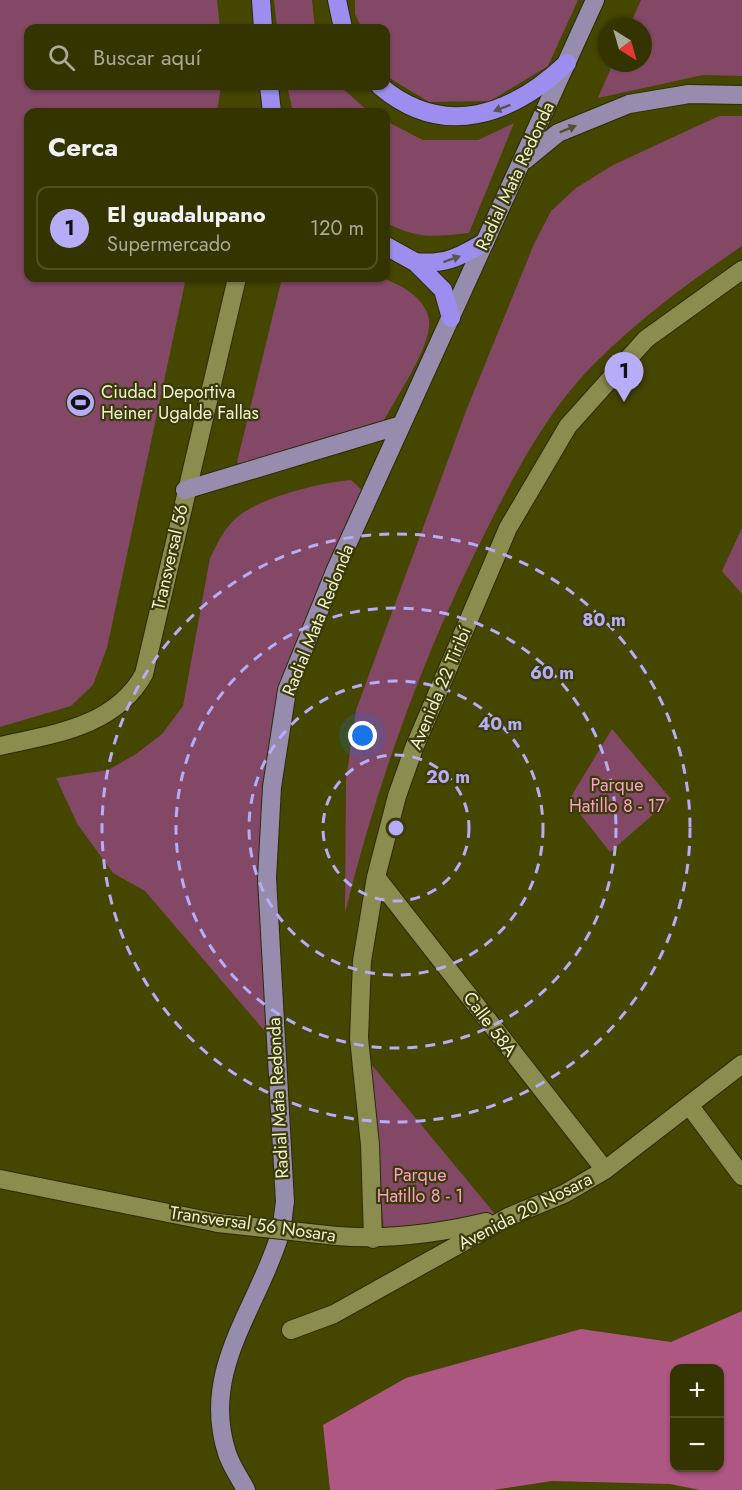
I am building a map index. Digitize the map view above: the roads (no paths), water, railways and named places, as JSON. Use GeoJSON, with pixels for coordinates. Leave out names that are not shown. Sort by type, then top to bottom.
{"type":"FeatureCollection","features":[{"type":"Feature","properties":{"kind":"highway"},"geometry":{"type":"LineString","coordinates":[[261,0],[263,24]]}},
{"type":"Feature","properties":{"kind":"highway"},"geometry":{"type":"LineString","coordinates":[[337,0],[342,24]]}},
{"type":"Feature","properties":{"kind":"highway"},"geometry":{"type":"LineString","coordinates":[[386,90],[416,109],[433,114],[473,115],[511,105],[542,86],[567,63]]}},
{"type":"Feature","properties":{"kind":"highway"},"geometry":{"type":"LineString","coordinates":[[269,90],[272,108]]}},
{"type":"Feature","properties":{"kind":"highway"},"geometry":{"type":"LineString","coordinates":[[415,262],[433,264],[452,261],[485,242]]}},
{"type":"Feature","properties":{"kind":"highway"},"geometry":{"type":"LineString","coordinates":[[390,248],[415,262],[443,290],[451,318]]}},
{"type":"Feature","properties":{"kind":"main road","name":"Radial Mata Redonda"},"geometry":{"type":"LineString","coordinates":[[246,1490],[227,1453],[221,1415],[222,1377],[234,1338],[270,1263],[281,1232],[285,1202],[267,878],[272,787],[287,690],[336,569],[595,0]]}},
{"type":"Feature","properties":{"kind":"main road"},"geometry":{"type":"LineString","coordinates":[[521,163],[558,133],[629,104],[688,94],[742,95]]}},
{"type":"Feature","properties":{"kind":"main road"},"geometry":{"type":"LineString","coordinates":[[185,490],[401,425]]}},
{"type":"Feature","properties":{"kind":"street","name":"Avenida 22 Tiribí"},"geometry":{"type":"LineString","coordinates":[[373,1239],[370,1145],[359,1038],[362,961],[376,877],[397,796],[454,652],[508,528],[568,426],[646,339],[742,270]]}},
{"type":"Feature","properties":{"kind":"street","name":"Transversal 56"},"geometry":{"type":"LineString","coordinates":[[0,746],[73,729],[108,714],[135,690],[144,674],[185,490],[236,282]]}},
{"type":"Feature","properties":{"kind":"street","name":"Calle 58A"},"geometry":{"type":"LineString","coordinates":[[376,877],[605,1170]]}},
{"type":"Feature","properties":{"kind":"street","name":"Avenida 20 Nosara"},"geometry":{"type":"LineString","coordinates":[[291,1330],[334,1314],[508,1217],[564,1194],[605,1170],[742,1064]]}},
{"type":"Feature","properties":{"kind":"street"},"geometry":{"type":"LineString","coordinates":[[689,1105],[742,1176]]}},
{"type":"Feature","properties":{"kind":"street","name":"Transversal 56 Nosara"},"geometry":{"type":"LineString","coordinates":[[0,1179],[218,1223],[373,1239],[411,1237],[508,1217]]}},
{"type":"Feature","properties":{"kind":"place","name":"Ciudad Deportiva Heiner Ugalde Fallas"},"geometry":{"type":"Point","coordinates":[80,402]}},
{"type":"Feature","properties":{"kind":"place","name":"El guadalupano"},"geometry":{"type":"Point","coordinates":[624,402]}},
{"type":"Feature","properties":{"kind":"park label","name":"Parque Hatillo 8 - 17"},"geometry":{"type":"Point","coordinates":[617,795]}},
{"type":"Feature","properties":{"kind":"park label","name":"Parque Hatillo 8 - 1"},"geometry":{"type":"Point","coordinates":[420,1185]}}]}
